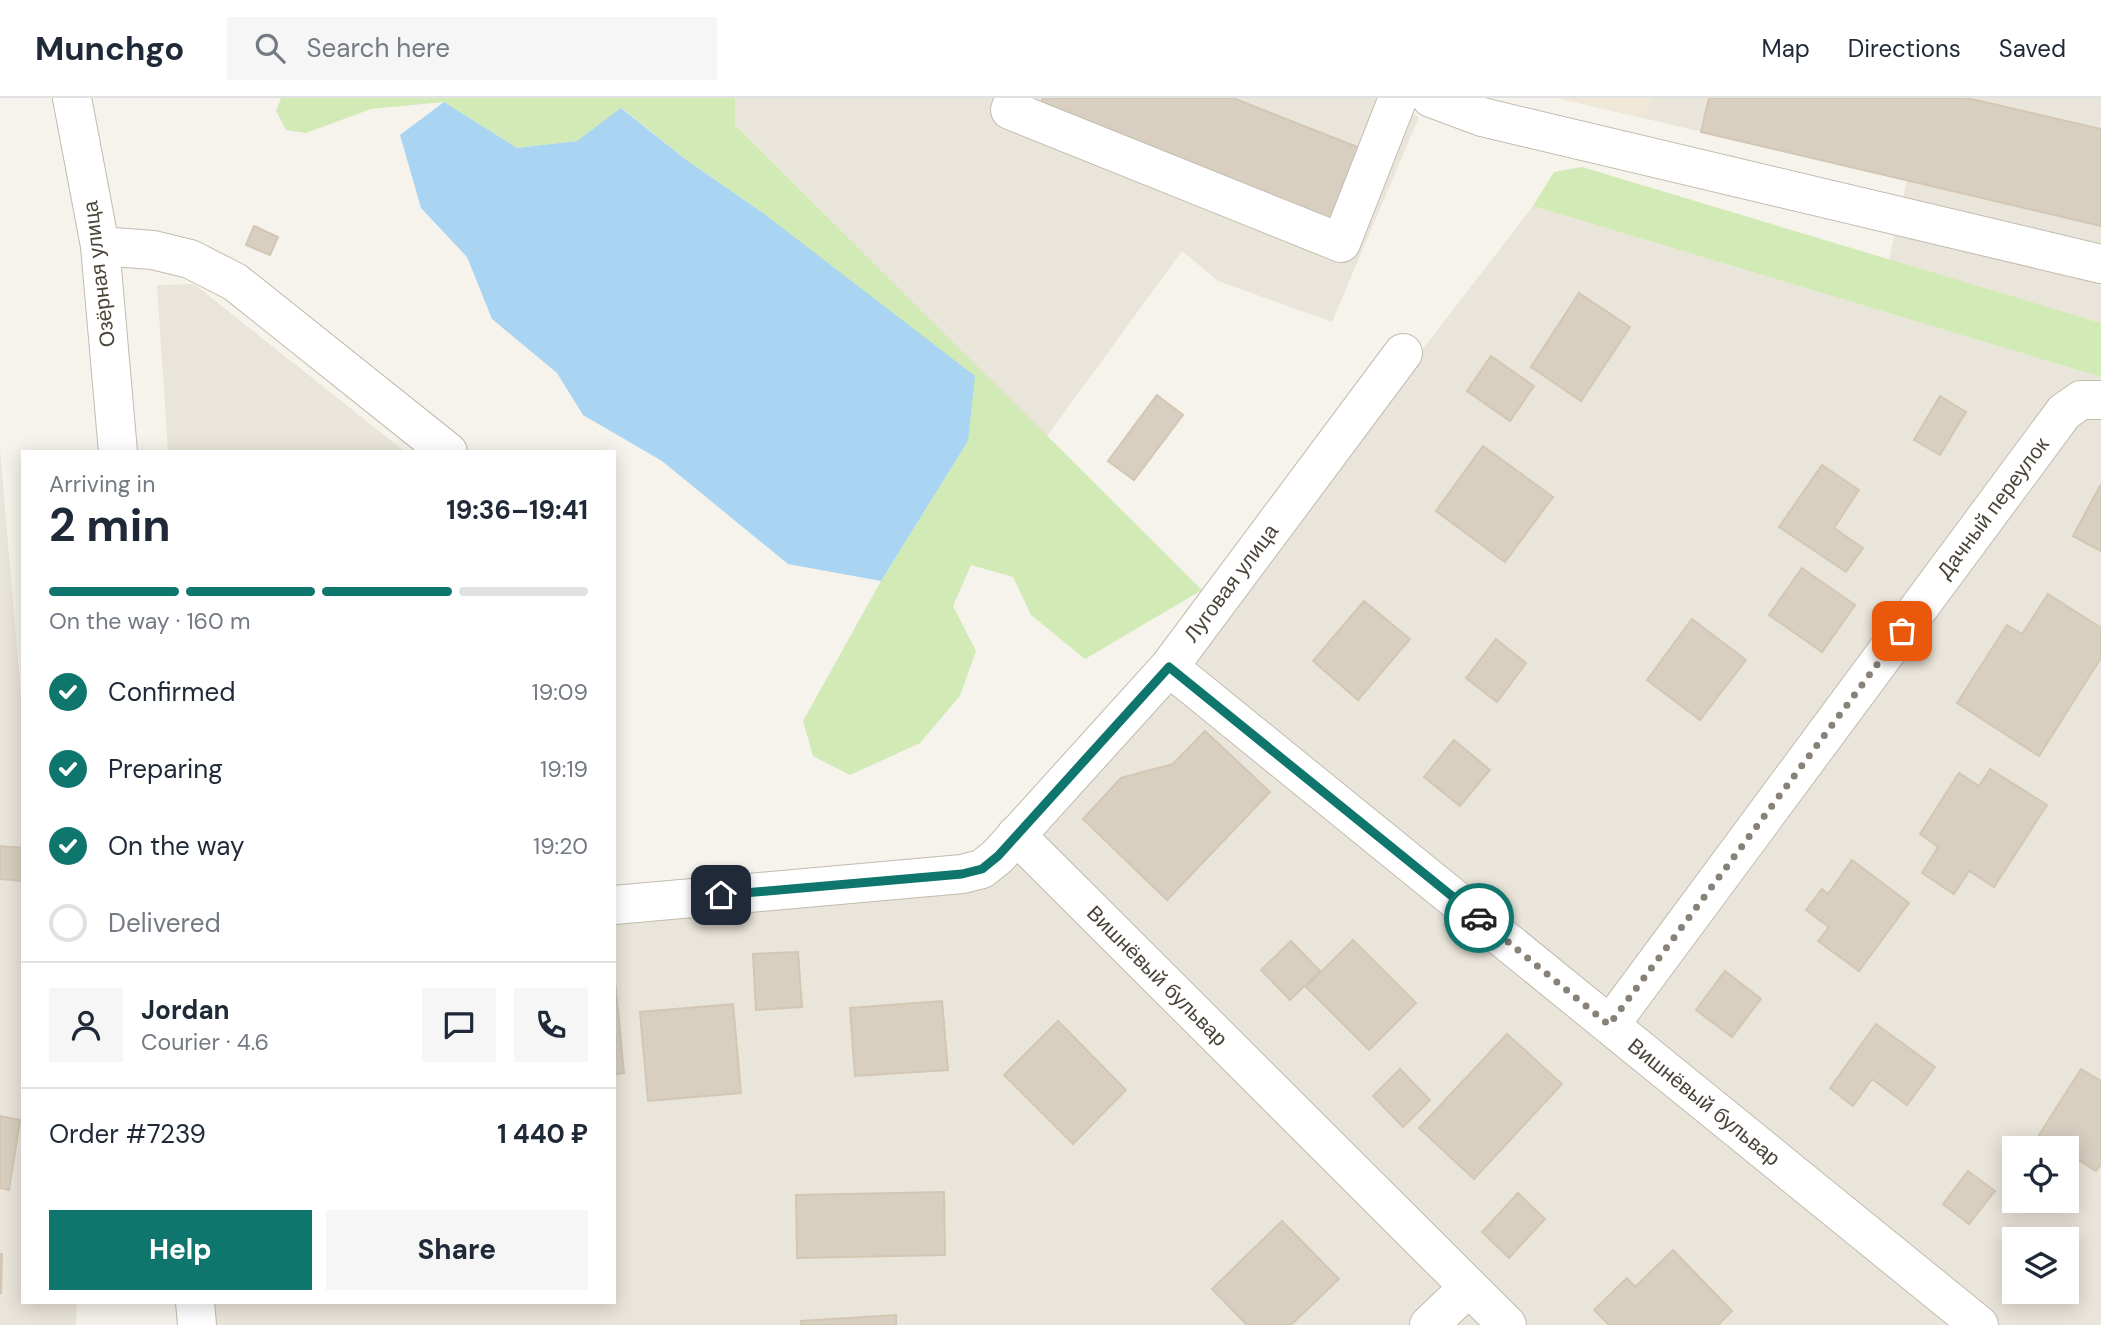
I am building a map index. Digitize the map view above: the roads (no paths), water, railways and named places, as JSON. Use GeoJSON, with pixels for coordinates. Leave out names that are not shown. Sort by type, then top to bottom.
{"type":"FeatureCollection","features":[{"type":"Feature","properties":{"kind":"street","name":"Озёрная улица"},"geometry":{"type":"LineString","coordinates":[[72,98],[100,246],[118,450]]}},
{"type":"Feature","properties":{"kind":"street"},"geometry":{"type":"LineString","coordinates":[[1014,98],[1010,110],[1341,243],[1398,98]]}},
{"type":"Feature","properties":{"kind":"street"},"geometry":{"type":"LineString","coordinates":[[1431,98],[1482,117],[2101,264]]}},
{"type":"Feature","properties":{"kind":"street"},"geometry":{"type":"LineString","coordinates":[[100,246],[153,250],[190,259],[235,282],[445,450]]}},
{"type":"Feature","properties":{"kind":"street","name":"Луговая улица"},"geometry":{"type":"LineString","coordinates":[[616,905],[962,874],[982,869],[1169,667],[1403,353]]}},
{"type":"Feature","properties":{"kind":"street","name":"Дачный переулок"},"geometry":{"type":"LineString","coordinates":[[1609,1025],[2064,412],[2091,400]]}},
{"type":"Feature","properties":{"kind":"street","name":"Вишнёвый бульвар"},"geometry":{"type":"LineString","coordinates":[[1169,667],[1979,1325]]}},
{"type":"Feature","properties":{"kind":"street","name":"Вишнёвый бульвар"},"geometry":{"type":"LineString","coordinates":[[1016,835],[1507,1325]]}},
{"type":"Feature","properties":{"kind":"street"},"geometry":{"type":"LineString","coordinates":[[1429,1325],[1469,1287]]}},
{"type":"Feature","properties":{"kind":"street"},"geometry":{"type":"LineString","coordinates":[[195,1304],[197,1325]]}},
{"type":"Feature","properties":{"kind":"water"},"geometry":{"type":"Polygon","coordinates":[[[444,102],[517,148],[577,141],[621,108],[975,376],[968,441],[881,581],[788,564],[662,461],[583,415],[557,373],[492,319],[467,257],[421,208],[400,135],[444,102]]]}}]}
